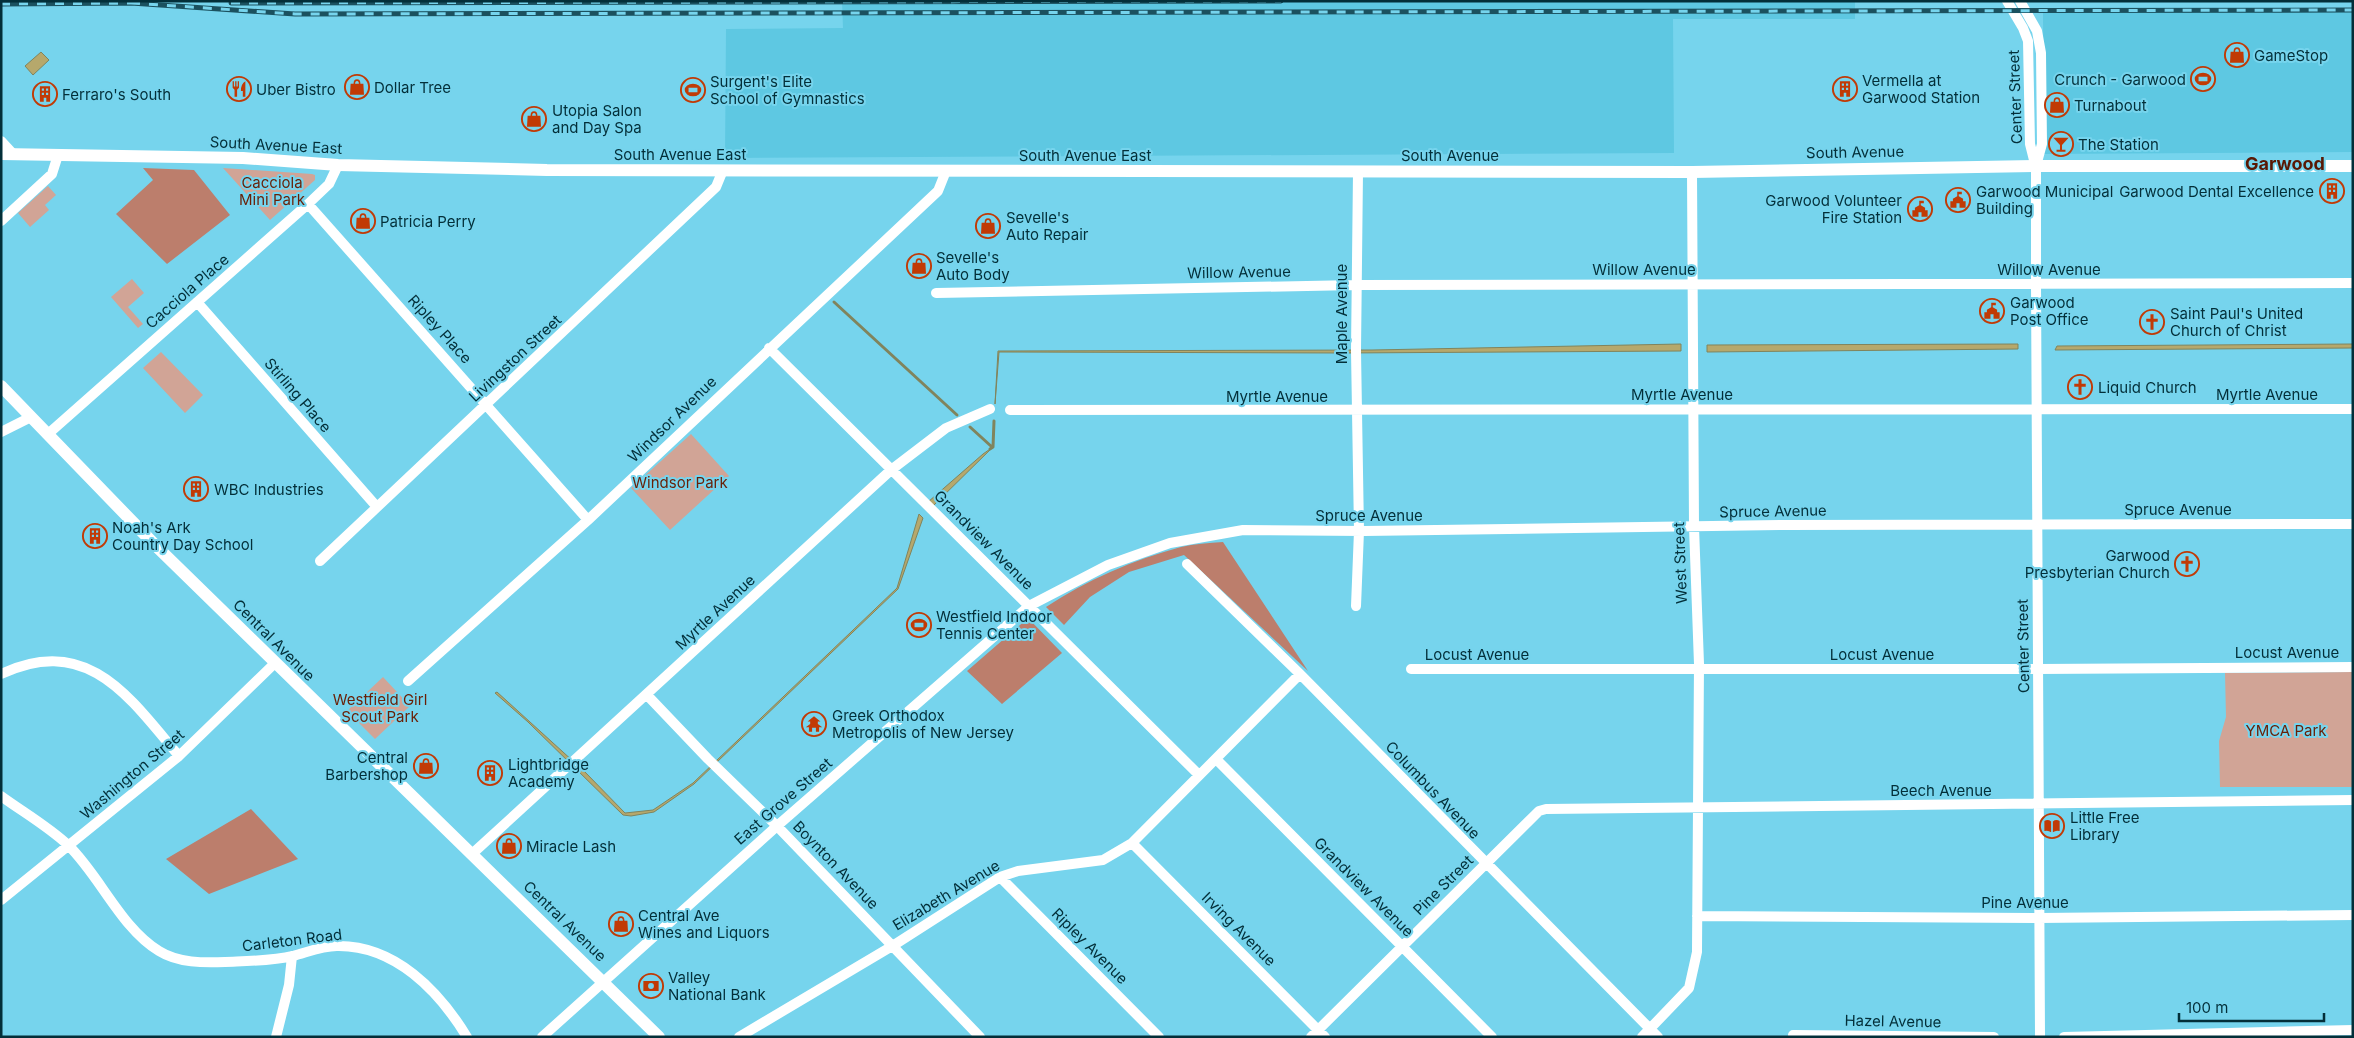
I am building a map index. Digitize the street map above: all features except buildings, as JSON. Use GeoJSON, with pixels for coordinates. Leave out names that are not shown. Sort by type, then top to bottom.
{"type":"FeatureCollection","features":[{"type":"Feature","properties":{"kind":"main road","name":"South Avenue East"},"geometry":{"type":"LineString","coordinates":[[7,154],[243,158],[338,165],[530,170],[1358,172]]}},
{"type":"Feature","properties":{"kind":"main road","name":"South Avenue"},"geometry":{"type":"LineString","coordinates":[[1358,172],[1692,172],[2036,166],[2353,166]]}},
{"type":"Feature","properties":{"kind":"main road","name":"Central Avenue"},"geometry":{"type":"LineString","coordinates":[[1,386],[155,545],[604,981],[659,1037]]}},
{"type":"Feature","properties":{"kind":"street","name":"Center Street"},"geometry":{"type":"LineString","coordinates":[[2007,1],[2024,28],[2028,40],[2030,144],[2036,166],[2038,410],[2036,524],[2040,1037]]}},
{"type":"Feature","properties":{"kind":"street","name":"Center Street"},"geometry":{"type":"LineString","coordinates":[[2020,1],[2036,31],[2040,53],[2042,144],[2036,166]]}},
{"type":"Feature","properties":{"kind":"street"},"geometry":{"type":"LineString","coordinates":[[1,141],[7,154]]}},
{"type":"Feature","properties":{"kind":"street"},"geometry":{"type":"LineString","coordinates":[[1,222],[52,174],[58,155]]}},
{"type":"Feature","properties":{"kind":"street","name":"Cacciola Place"},"geometry":{"type":"LineString","coordinates":[[48,434],[308,204],[329,184],[338,165]]}},
{"type":"Feature","properties":{"kind":"street","name":"Livingston Street"},"geometry":{"type":"LineString","coordinates":[[320,561],[716,187],[723,170]]}},
{"type":"Feature","properties":{"kind":"street","name":"Windsor Avenue"},"geometry":{"type":"LineString","coordinates":[[408,681],[588,520],[938,190],[946,171]]}},
{"type":"Feature","properties":{"kind":"street","name":"Maple Avenue"},"geometry":{"type":"LineString","coordinates":[[1356,606],[1359,531],[1356,411],[1358,172]]}},
{"type":"Feature","properties":{"kind":"street","name":"West Street"},"geometry":{"type":"LineString","coordinates":[[1642,1037],[1689,988],[1697,952],[1699,669],[1694,527],[1692,172]]}},
{"type":"Feature","properties":{"kind":"street","name":"Ripley Place"},"geometry":{"type":"LineString","coordinates":[[308,204],[588,520]]}},
{"type":"Feature","properties":{"kind":"street","name":"Willow Avenue"},"geometry":{"type":"LineString","coordinates":[[936,293],[1356,284],[2353,283]]}},
{"type":"Feature","properties":{"kind":"street","name":"Stirling Place"},"geometry":{"type":"LineString","coordinates":[[197,302],[377,507]]}},
{"type":"Feature","properties":{"kind":"street","name":"Grandview Avenue"},"geometry":{"type":"LineString","coordinates":[[769,348],[1198,776]]}},
{"type":"Feature","properties":{"kind":"street","name":"Myrtle Avenue"},"geometry":{"type":"LineString","coordinates":[[472,854],[891,470],[946,428],[990,409]]}},
{"type":"Feature","properties":{"kind":"street","name":"Myrtle Avenue"},"geometry":{"type":"LineString","coordinates":[[1010,410],[2353,409]]}},
{"type":"Feature","properties":{"kind":"street"},"geometry":{"type":"LineString","coordinates":[[1,432],[31,417]]}},
{"type":"Feature","properties":{"kind":"street","name":"Spruce Avenue"},"geometry":{"type":"LineString","coordinates":[[1195,539],[1243,530],[1359,531],[2036,524],[2353,524]]}},
{"type":"Feature","properties":{"kind":"street","name":"East Grove Street"},"geometry":{"type":"LineString","coordinates":[[542,1037],[777,826],[1029,606],[1108,565],[1170,543],[1195,539]]}},
{"type":"Feature","properties":{"kind":"street","name":"Columbus Avenue"},"geometry":{"type":"LineString","coordinates":[[1187,564],[1300,674],[1658,1037]]}},
{"type":"Feature","properties":{"kind":"street"},"geometry":{"type":"LineString","coordinates":[[1,674],[40,662],[65,663],[87,668],[108,678],[128,696],[179,756]]}},
{"type":"Feature","properties":{"kind":"street","name":"Washington Street"},"geometry":{"type":"LineString","coordinates":[[1,900],[179,756],[275,663]]}},
{"type":"Feature","properties":{"kind":"street","name":"Locust Avenue"},"geometry":{"type":"LineString","coordinates":[[1411,669],[2038,669],[2353,666]]}},
{"type":"Feature","properties":{"kind":"street","name":"Elizabeth Avenue"},"geometry":{"type":"LineString","coordinates":[[739,1037],[894,945],[1000,876],[1018,871],[1103,860],[1132,843],[1300,674]]}},
{"type":"Feature","properties":{"kind":"street","name":"Boynton Avenue"},"geometry":{"type":"LineString","coordinates":[[647,695],[708,759],[894,945],[980,1037]]}},
{"type":"Feature","properties":{"kind":"street","name":"Grandview Avenue"},"geometry":{"type":"LineString","coordinates":[[1216,759],[1492,1037]]}},
{"type":"Feature","properties":{"kind":"street","name":"Carleton Road"},"geometry":{"type":"LineString","coordinates":[[1,796],[68,846],[139,935],[159,951],[177,959],[207,963],[292,956],[315,949],[337,946],[360,948],[383,955],[426,983],[452,1011],[467,1037]]}},
{"type":"Feature","properties":{"kind":"street","name":"Beech Avenue"},"geometry":{"type":"LineString","coordinates":[[1532,818],[1539,811],[1546,808],[2039,805],[2353,800]]}},
{"type":"Feature","properties":{"kind":"street","name":"Pine Street"},"geometry":{"type":"LineString","coordinates":[[1318,1034],[1402,947],[1532,818]]}},
{"type":"Feature","properties":{"kind":"street","name":"Irving Avenue"},"geometry":{"type":"LineString","coordinates":[[1132,843],[1318,1034]]}},
{"type":"Feature","properties":{"kind":"street","name":"Ripley Avenue"},"geometry":{"type":"LineString","coordinates":[[1000,876],[1159,1037]]}},
{"type":"Feature","properties":{"kind":"street","name":"Pine Avenue"},"geometry":{"type":"LineString","coordinates":[[1698,916],[2039,918],[2353,915]]}},
{"type":"Feature","properties":{"kind":"street"},"geometry":{"type":"LineString","coordinates":[[276,1037],[289,985],[292,956]]}},
{"type":"Feature","properties":{"kind":"street"},"geometry":{"type":"LineString","coordinates":[[2064,1037],[2353,1030]]}},
{"type":"Feature","properties":{"kind":"street","name":"Hazel Avenue"},"geometry":{"type":"LineString","coordinates":[[1792,1034],[1994,1037]]}},
{"type":"Feature","properties":{"kind":"shaded area"},"geometry":{"type":"Polygon","coordinates":[[[842,1],[1855,1],[1855,19],[1673,19],[1674,153],[725,158],[726,29],[843,28],[842,1]]]}},
{"type":"Feature","properties":{"kind":"shaded area"},"geometry":{"type":"Polygon","coordinates":[[[2353,9],[2353,152],[2044,154],[2043,12],[2353,9]]]}},
{"type":"Feature","properties":{"kind":"shaded area"},"geometry":{"type":"Polygon","coordinates":[[[41,52],[49,60],[33,75],[25,66],[41,52]]]}},
{"type":"Feature","properties":{"kind":"shaded area"},"geometry":{"type":"Polygon","coordinates":[[[143,168],[194,170],[230,215],[167,264],[116,214],[153,180],[143,168]]]}},
{"type":"Feature","properties":{"kind":"shaded area"},"geometry":{"type":"Polygon","coordinates":[[[1681,344],[1681,351],[1344,353],[999,352],[995,404],[998,351],[1372,350],[1681,344]]]}},
{"type":"Feature","properties":{"kind":"shaded area"},"geometry":{"type":"Polygon","coordinates":[[[2018,344],[2018,349],[1707,352],[1707,345],[2018,344]]]}},
{"type":"Feature","properties":{"kind":"shaded area"},"geometry":{"type":"Polygon","coordinates":[[[2353,344],[2353,348],[2055,350],[2057,346],[2353,344]]]}},
{"type":"Feature","properties":{"kind":"shaded area"},"geometry":{"type":"Polygon","coordinates":[[[993,447],[933,506],[928,502],[983,454],[993,447]]]}},
{"type":"Feature","properties":{"kind":"shaded area"},"geometry":{"type":"Polygon","coordinates":[[[919,514],[923,518],[898,589],[694,784],[654,812],[631,816],[623,815],[528,722],[495,693],[497,692],[585,772],[625,813],[653,810],[693,783],[897,588],[919,514]]]}},
{"type":"Feature","properties":{"kind":"shaded area"},"geometry":{"type":"Polygon","coordinates":[[[1223,542],[1308,671],[1184,555],[1129,572],[1090,597],[1064,625],[1046,607],[1094,580],[1145,558],[1186,546],[1223,542]]]}},
{"type":"Feature","properties":{"kind":"shaded area"},"geometry":{"type":"Polygon","coordinates":[[[1028,618],[1062,653],[1002,704],[967,671],[1028,618]]]}},
{"type":"Feature","properties":{"kind":"shaded area"},"geometry":{"type":"Polygon","coordinates":[[[251,809],[298,859],[209,894],[166,859],[251,809]]]}},
{"type":"Feature","properties":{"kind":"green space","name":"Cacciola Mini Park"},"geometry":{"type":"Polygon","coordinates":[[[223,168],[312,174],[315,175],[315,180],[270,220],[223,168]]]}},
{"type":"Feature","properties":{"kind":"green space"},"geometry":{"type":"Polygon","coordinates":[[[48,186],[56,195],[45,205],[49,210],[30,227],[18,213],[48,186]]]}},
{"type":"Feature","properties":{"kind":"green space"},"geometry":{"type":"Polygon","coordinates":[[[132,279],[144,293],[128,307],[143,324],[138,328],[111,297],[132,279]]]}},
{"type":"Feature","properties":{"kind":"green space"},"geometry":{"type":"Polygon","coordinates":[[[161,352],[203,395],[185,413],[143,368],[161,352]]]}},
{"type":"Feature","properties":{"kind":"green space","name":"Windsor Park"},"geometry":{"type":"Polygon","coordinates":[[[691,434],[729,476],[670,530],[631,488],[691,434]]]}},
{"type":"Feature","properties":{"kind":"green space","name":"YMCA Park"},"geometry":{"type":"Polygon","coordinates":[[[2353,672],[2353,787],[2220,787],[2219,741],[2226,717],[2225,673],[2353,672]]]}},
{"type":"Feature","properties":{"kind":"green space","name":"Westfield Girl Scout Park"},"geometry":{"type":"Polygon","coordinates":[[[383,677],[410,706],[375,739],[347,711],[383,677]]]}},
{"type":"Feature","properties":{"kind":"waterway"},"geometry":{"type":"LineString","coordinates":[[834,302],[957,415]]}},
{"type":"Feature","properties":{"kind":"waterway"},"geometry":{"type":"LineString","coordinates":[[990,449],[993,447],[994,421]]}},
{"type":"Feature","properties":{"kind":"waterway"},"geometry":{"type":"LineString","coordinates":[[970,427],[992,447]]}},
{"type":"Feature","properties":{"kind":"railway"},"geometry":{"type":"LineString","coordinates":[[231,3],[1281,1]]}},
{"type":"Feature","properties":{"kind":"railway"},"geometry":{"type":"LineString","coordinates":[[131,3],[295,14],[2353,10]]}},
{"type":"Feature","properties":{"kind":"railway"},"geometry":{"type":"LineString","coordinates":[[1,4],[136,3]]}},
{"type":"Feature","properties":{"kind":"place","name":"GameStop"},"geometry":{"type":"Point","coordinates":[2237,55]}},
{"type":"Feature","properties":{"kind":"place","name":"Crunch - Garwood"},"geometry":{"type":"Point","coordinates":[2203,79]}},
{"type":"Feature","properties":{"kind":"place","name":"Dollar Tree"},"geometry":{"type":"Point","coordinates":[357,87]}},
{"type":"Feature","properties":{"kind":"place","name":"Uber Bistro"},"geometry":{"type":"Point","coordinates":[239,89]}},
{"type":"Feature","properties":{"kind":"place","name":"Vermella at Garwood Station"},"geometry":{"type":"Point","coordinates":[1845,89]}},
{"type":"Feature","properties":{"kind":"place","name":"Surgent's Elite School of Gymnastics"},"geometry":{"type":"Point","coordinates":[693,90]}},
{"type":"Feature","properties":{"kind":"place","name":"Ferraro's South"},"geometry":{"type":"Point","coordinates":[45,94]}},
{"type":"Feature","properties":{"kind":"place","name":"Turnabout"},"geometry":{"type":"Point","coordinates":[2057,105]}},
{"type":"Feature","properties":{"kind":"place","name":"Utopia Salon and Day Spa"},"geometry":{"type":"Point","coordinates":[534,119]}},
{"type":"Feature","properties":{"kind":"place","name":"The Station"},"geometry":{"type":"Point","coordinates":[2061,144]}},
{"type":"Feature","properties":{"kind":"place","name":"Garwood Dental Excellence"},"geometry":{"type":"Point","coordinates":[2332,191]}},
{"type":"Feature","properties":{"kind":"place","name":"Garwood Municipal Building"},"geometry":{"type":"Point","coordinates":[1958,200]}},
{"type":"Feature","properties":{"kind":"place","name":"Garwood Volunteer Fire Station"},"geometry":{"type":"Point","coordinates":[1920,209]}},
{"type":"Feature","properties":{"kind":"place","name":"Patricia Perry"},"geometry":{"type":"Point","coordinates":[363,221]}},
{"type":"Feature","properties":{"kind":"place","name":"Sevelle's Auto Repair"},"geometry":{"type":"Point","coordinates":[988,226]}},
{"type":"Feature","properties":{"kind":"place","name":"Sevelle's Auto Body"},"geometry":{"type":"Point","coordinates":[919,266]}},
{"type":"Feature","properties":{"kind":"place","name":"Garwood Post Office"},"geometry":{"type":"Point","coordinates":[1992,311]}},
{"type":"Feature","properties":{"kind":"place","name":"Saint Paul's United Church of Christ"},"geometry":{"type":"Point","coordinates":[2152,322]}},
{"type":"Feature","properties":{"kind":"place","name":"Liquid Church"},"geometry":{"type":"Point","coordinates":[2080,387]}},
{"type":"Feature","properties":{"kind":"place","name":"WBC Industries"},"geometry":{"type":"Point","coordinates":[196,489]}},
{"type":"Feature","properties":{"kind":"place","name":"Noah's Ark Country Day School"},"geometry":{"type":"Point","coordinates":[95,536]}},
{"type":"Feature","properties":{"kind":"place","name":"Garwood Presbyterian Church"},"geometry":{"type":"Point","coordinates":[2187,564]}},
{"type":"Feature","properties":{"kind":"place","name":"Westfield Indoor Tennis Center"},"geometry":{"type":"Point","coordinates":[919,625]}},
{"type":"Feature","properties":{"kind":"place","name":"Greek Orthodox Metropolis of New Jersey"},"geometry":{"type":"Point","coordinates":[814,724]}},
{"type":"Feature","properties":{"kind":"place","name":"Central Barbershop"},"geometry":{"type":"Point","coordinates":[426,766]}},
{"type":"Feature","properties":{"kind":"place","name":"Lightbridge Academy"},"geometry":{"type":"Point","coordinates":[490,773]}},
{"type":"Feature","properties":{"kind":"place","name":"Little Free Library"},"geometry":{"type":"Point","coordinates":[2052,826]}},
{"type":"Feature","properties":{"kind":"place","name":"Miracle Lash"},"geometry":{"type":"Point","coordinates":[509,846]}},
{"type":"Feature","properties":{"kind":"place","name":"Central Ave Wines and Liquors"},"geometry":{"type":"Point","coordinates":[621,924]}},
{"type":"Feature","properties":{"kind":"place","name":"Valley National Bank"},"geometry":{"type":"Point","coordinates":[651,986]}},
{"type":"Feature","properties":{"kind":"district","name":"Garwood"},"geometry":{"type":"Point","coordinates":[2285,163]}}]}
